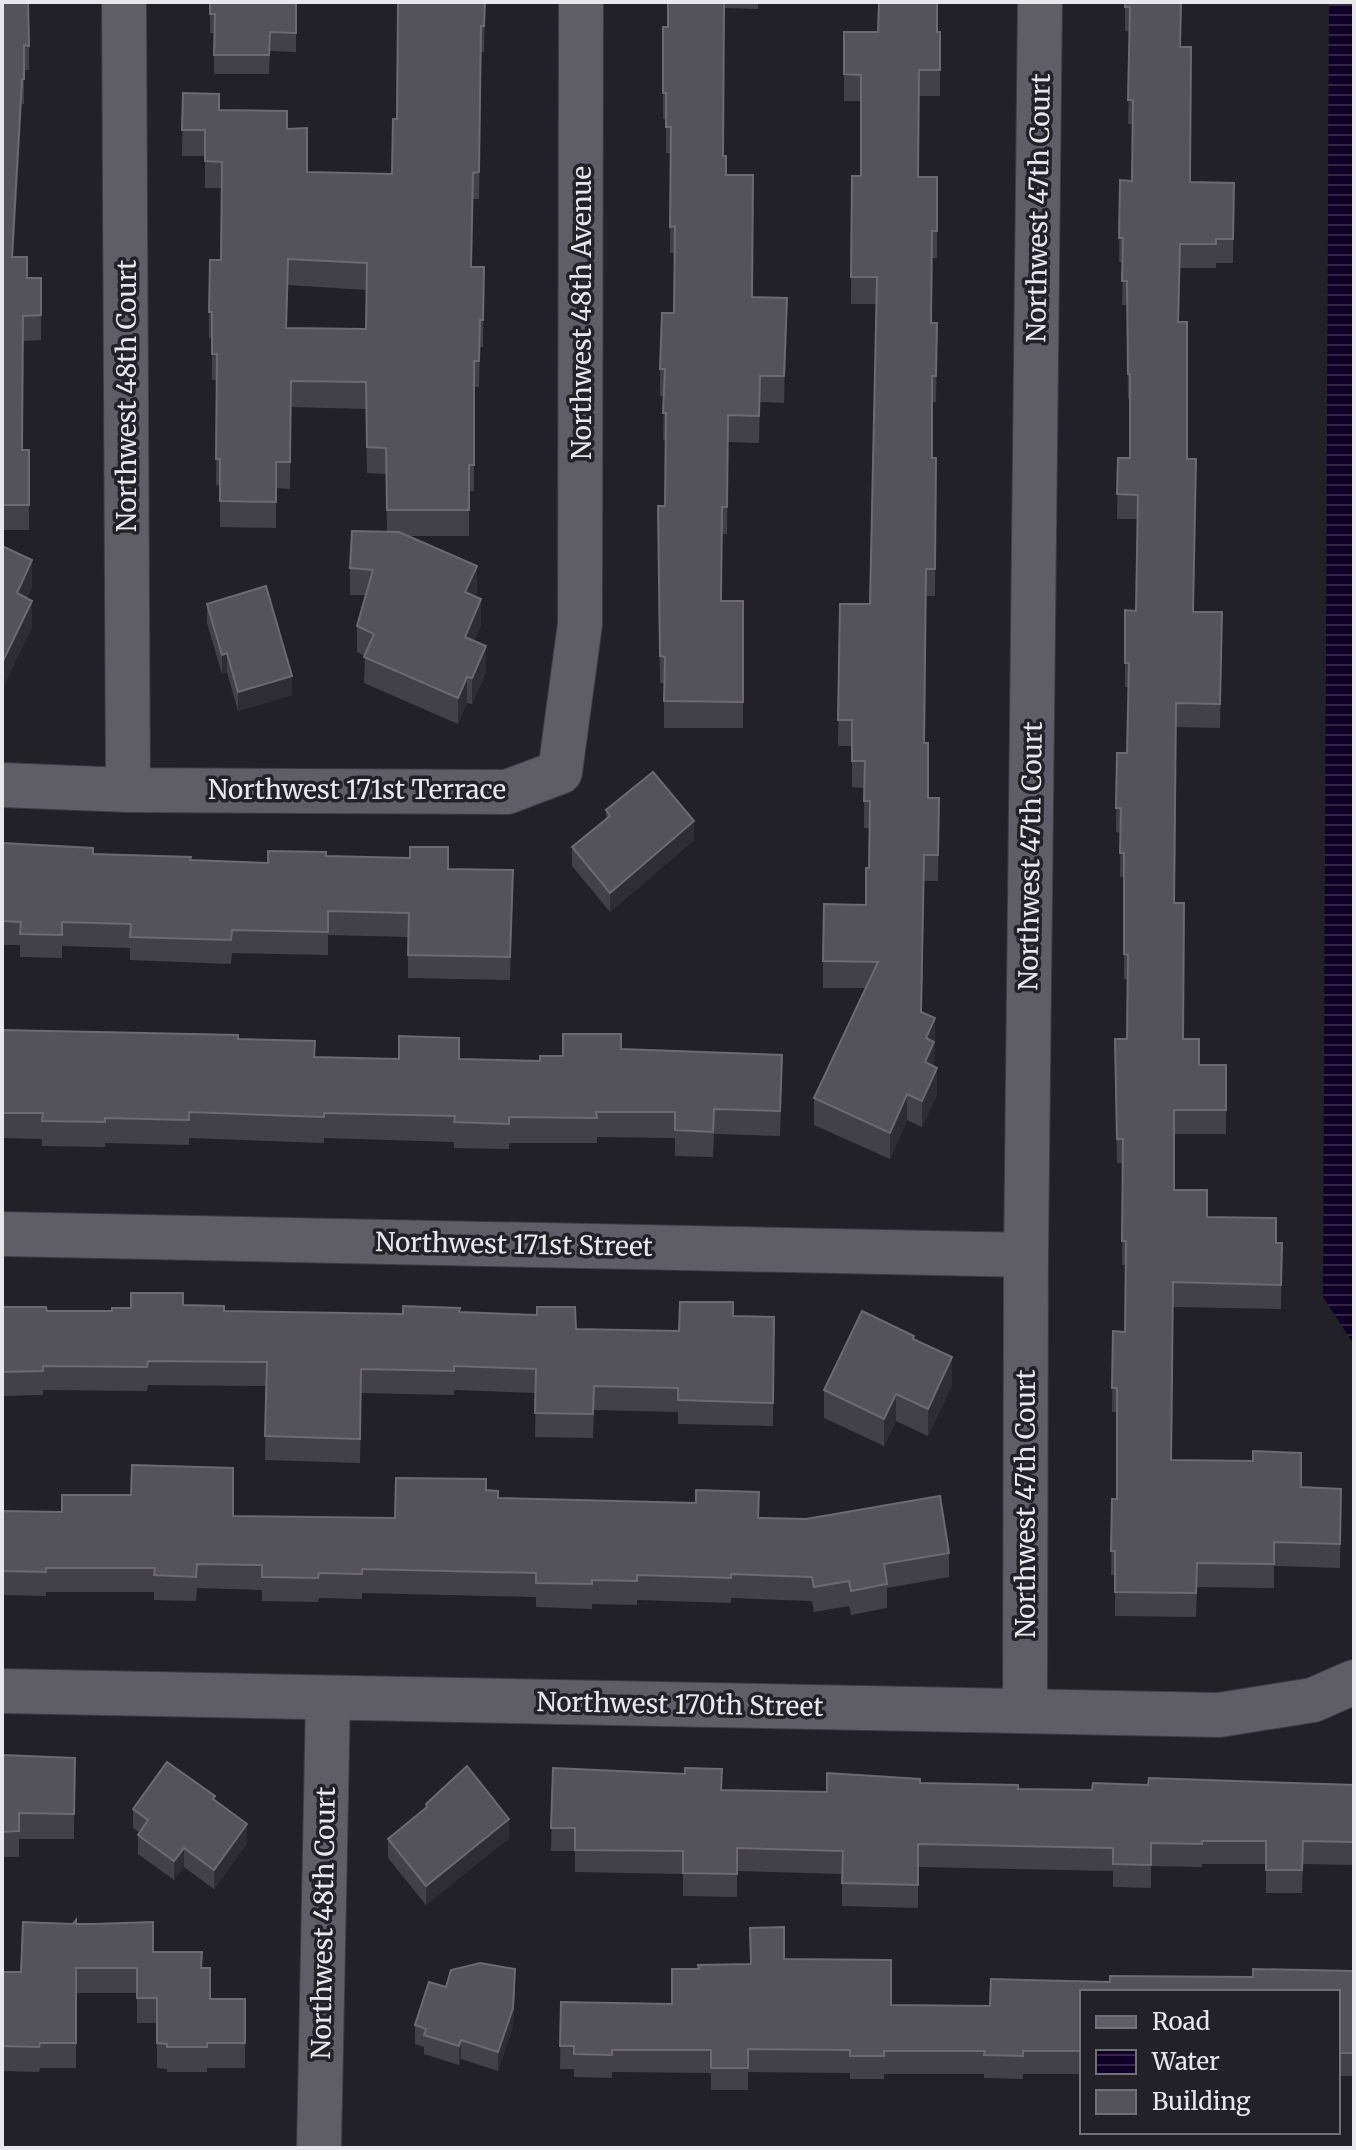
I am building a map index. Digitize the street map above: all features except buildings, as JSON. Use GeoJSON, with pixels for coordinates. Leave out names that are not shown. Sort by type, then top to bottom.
{"type":"FeatureCollection","features":[{"type":"Feature","properties":{"kind":"street","name":"Northwest 48th Court"},"geometry":{"type":"LineString","coordinates":[[124,2],[128,790]]}},
{"type":"Feature","properties":{"kind":"street","name":"Northwest 48th Avenue"},"geometry":{"type":"LineString","coordinates":[[580,624],[581,2]]}},
{"type":"Feature","properties":{"kind":"street","name":"Northwest 47th Court"},"geometry":{"type":"LineString","coordinates":[[1025,1710],[1026,1255],[1040,2]]}},
{"type":"Feature","properties":{"kind":"street","name":"Northwest 171st Terrace"},"geometry":{"type":"LineString","coordinates":[[2,785],[128,790],[507,792],[560,772],[580,624]]}},
{"type":"Feature","properties":{"kind":"street","name":"Northwest 171st Street"},"geometry":{"type":"LineString","coordinates":[[2,1234],[1026,1255]]}},
{"type":"Feature","properties":{"kind":"street","name":"Northwest 170th Street"},"geometry":{"type":"LineString","coordinates":[[2,1691],[1219,1715],[1313,1700],[1354,1682]]}},
{"type":"Feature","properties":{"kind":"street","name":"Northwest 48th Court"},"geometry":{"type":"LineString","coordinates":[[319,2148],[328,1698]]}},
{"type":"Feature","properties":{"kind":"water"},"geometry":{"type":"Polygon","coordinates":[[[1329,2],[1354,2],[1353,1343],[1323,1297],[1329,2]]]}}]}
